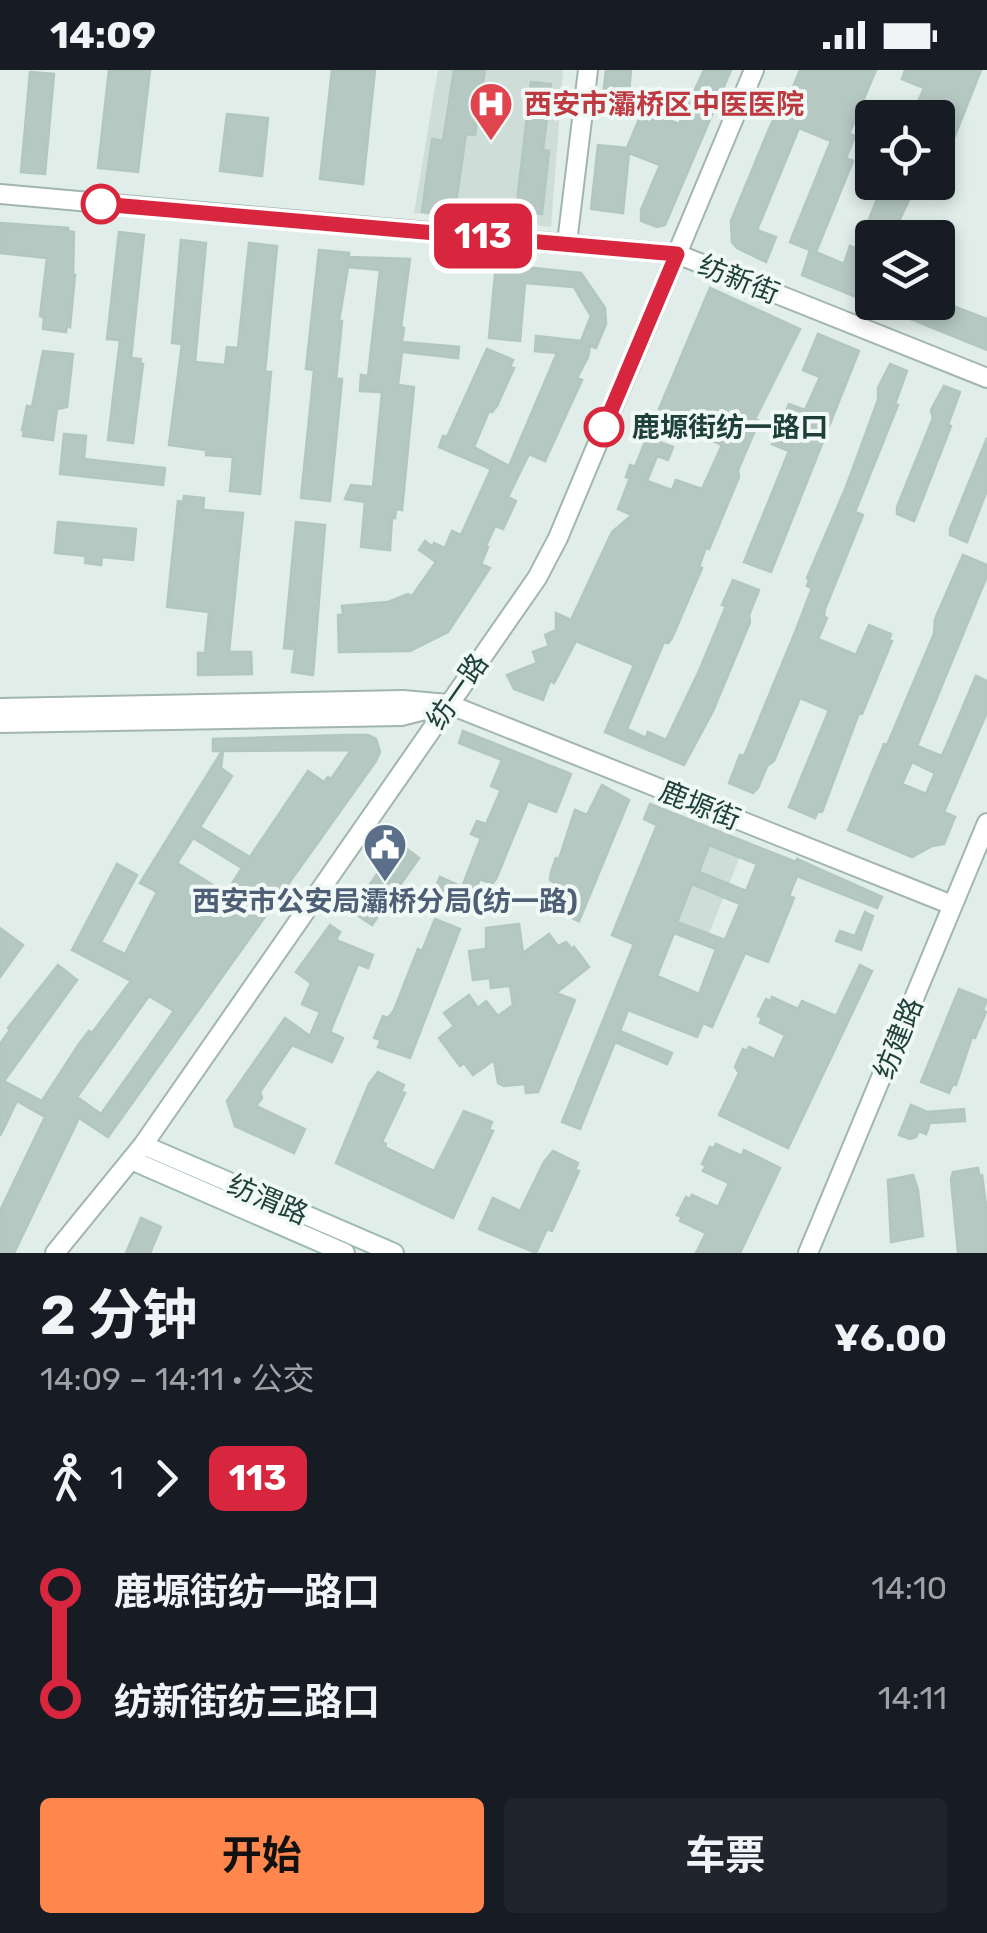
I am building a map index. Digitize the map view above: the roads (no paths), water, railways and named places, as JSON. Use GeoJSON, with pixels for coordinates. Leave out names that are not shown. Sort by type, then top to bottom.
{"type":"FeatureCollection","features":[{"type":"Feature","properties":{"kind":"street"},"geometry":{"type":"LineString","coordinates":[[567,242],[588,70]]}},
{"type":"Feature","properties":{"kind":"street","name":"纺一路"},"geometry":{"type":"LineString","coordinates":[[55,1253],[137,1152],[548,559],[754,70]]}},
{"type":"Feature","properties":{"kind":"street","name":"纺新街"},"geometry":{"type":"LineString","coordinates":[[0,194],[677,254],[987,378]]}},
{"type":"Feature","properties":{"kind":"street","name":"鹿塬街"},"geometry":{"type":"LineString","coordinates":[[0,708],[403,700],[448,704],[952,906]]}},
{"type":"Feature","properties":{"kind":"street"},"geometry":{"type":"LineString","coordinates":[[0,722],[401,716],[448,704]]}},
{"type":"Feature","properties":{"kind":"street","name":"纺建路"},"geometry":{"type":"LineString","coordinates":[[808,1253],[987,823]]}},
{"type":"Feature","properties":{"kind":"street","name":"纺渭路"},"geometry":{"type":"LineString","coordinates":[[137,1152],[345,1253]]}},
{"type":"Feature","properties":{"kind":"street","name":"纺渭路"},"geometry":{"type":"LineString","coordinates":[[137,1152],[394,1253]]}},
{"type":"Feature","properties":{"kind":"place","name":"西安市灞桥区中医医院"},"geometry":{"type":"Point","coordinates":[491,142]}},
{"type":"Feature","properties":{"kind":"place","name":"鹿塬街纺一路口"},"geometry":{"type":"Point","coordinates":[604,427]}},
{"type":"Feature","properties":{"kind":"place","name":"西安市公安局灞桥分局(纺一路)"},"geometry":{"type":"Point","coordinates":[385,883]}}]}
